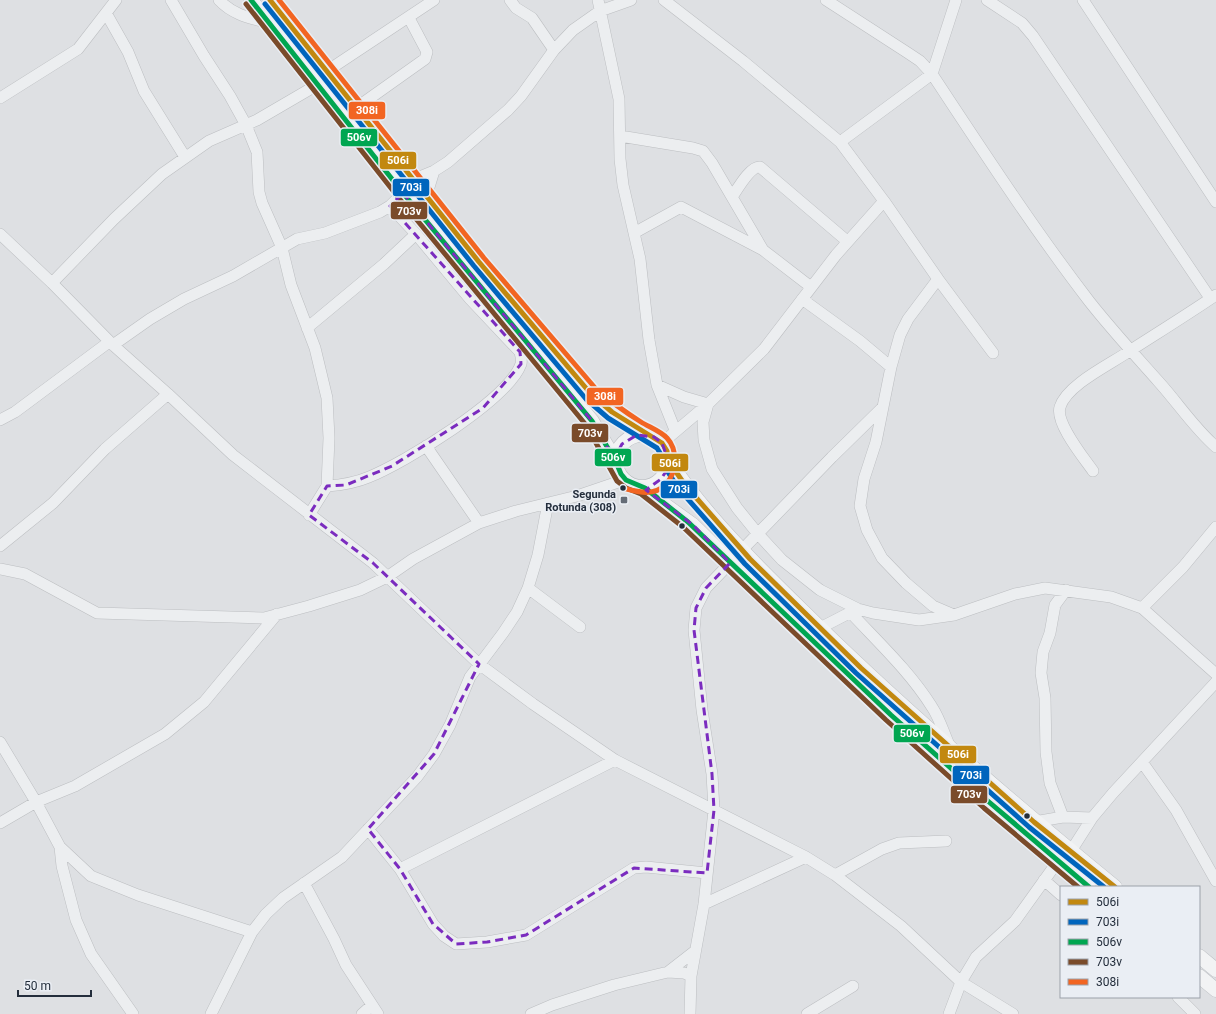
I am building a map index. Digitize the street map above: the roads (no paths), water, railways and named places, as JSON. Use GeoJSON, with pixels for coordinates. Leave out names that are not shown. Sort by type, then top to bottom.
{"type":"FeatureCollection","features":[{"type":"Feature","properties":{"kind":"main road"},"geometry":{"type":"LineString","coordinates":[[251,0],[316,85],[403,193],[592,421],[616,461]]}},
{"type":"Feature","properties":{"kind":"main road"},"geometry":{"type":"LineString","coordinates":[[270,0],[412,180],[591,394],[612,412],[662,443],[667,451],[667,470],[661,479],[653,484],[643,487],[633,485],[624,480],[618,471],[616,461],[617,452],[622,444],[632,437],[646,434]]}},
{"type":"Feature","properties":{"kind":"main road"},"geometry":{"type":"LineString","coordinates":[[668,460],[685,485],[741,551],[820,628],[862,668],[1034,822],[1113,886]]}},
{"type":"Feature","properties":{"kind":"main road"},"geometry":{"type":"LineString","coordinates":[[643,487],[654,497],[693,525],[730,563],[854,683],[1088,886]]}},
{"type":"Feature","properties":{"kind":"main road"},"geometry":{"type":"LineString","coordinates":[[1200,957],[1216,970]]}},
{"type":"Feature","properties":{"kind":"main road"},"geometry":{"type":"LineString","coordinates":[[1200,977],[1216,990]]}},
{"type":"Feature","properties":{"kind":"street"},"geometry":{"type":"LineString","coordinates":[[0,98],[78,50],[116,0]]}},
{"type":"Feature","properties":{"kind":"street"},"geometry":{"type":"LineString","coordinates":[[171,0],[204,56],[230,96],[246,125],[257,152],[259,192],[262,203],[282,248],[291,285],[315,348],[327,398],[329,438],[328,486],[309,515]]}},
{"type":"Feature","properties":{"kind":"street"},"geometry":{"type":"LineString","coordinates":[[219,0],[236,14],[269,23]]}},
{"type":"Feature","properties":{"kind":"street"},"geometry":{"type":"LineString","coordinates":[[326,71],[409,18],[434,0]]}},
{"type":"Feature","properties":{"kind":"street"},"geometry":{"type":"LineString","coordinates":[[510,0],[516,8],[532,18],[554,50]]}},
{"type":"Feature","properties":{"kind":"street"},"geometry":{"type":"LineString","coordinates":[[598,0],[619,98],[623,185],[640,259],[649,340],[657,385],[675,430]]}},
{"type":"Feature","properties":{"kind":"street"},"geometry":{"type":"LineString","coordinates":[[412,180],[434,171],[459,153],[508,110],[521,96],[554,50],[573,30],[600,11],[631,0]]}},
{"type":"Feature","properties":{"kind":"street"},"geometry":{"type":"LineString","coordinates":[[664,0],[743,61],[840,142],[993,353]]}},
{"type":"Feature","properties":{"kind":"street"},"geometry":{"type":"LineString","coordinates":[[826,0],[920,61],[932,74],[1017,201],[1089,301],[1130,351],[1176,400],[1207,439],[1216,447]]}},
{"type":"Feature","properties":{"kind":"street"},"geometry":{"type":"LineString","coordinates":[[840,142],[932,74],[956,0]]}},
{"type":"Feature","properties":{"kind":"street"},"geometry":{"type":"LineString","coordinates":[[988,0],[1022,24],[1033,36],[1213,296],[1130,351],[1109,362],[1082,381],[1065,398],[1060,407],[1060,414],[1068,435],[1093,471]]}},
{"type":"Feature","properties":{"kind":"street"},"geometry":{"type":"LineString","coordinates":[[1083,0],[1215,199]]}},
{"type":"Feature","properties":{"kind":"street"},"geometry":{"type":"LineString","coordinates":[[106,13],[128,52],[144,91],[185,157]]}},
{"type":"Feature","properties":{"kind":"street"},"geometry":{"type":"LineString","coordinates":[[356,108],[425,59],[427,52],[409,18]]}},
{"type":"Feature","properties":{"kind":"street"},"geometry":{"type":"LineString","coordinates":[[52,283],[141,193],[162,174],[209,141],[246,125],[316,85]]}},
{"type":"Feature","properties":{"kind":"street"},"geometry":{"type":"LineString","coordinates":[[620,136],[693,148],[703,152],[732,197],[763,250]]}},
{"type":"Feature","properties":{"kind":"street"},"geometry":{"type":"LineString","coordinates":[[732,197],[752,170],[760,167],[848,241]]}},
{"type":"Feature","properties":{"kind":"street"},"geometry":{"type":"LineString","coordinates":[[426,197],[434,171]]}},
{"type":"Feature","properties":{"kind":"street"},"geometry":{"type":"LineString","coordinates":[[0,420],[15,412],[111,343],[178,302],[233,276],[298,239],[325,233],[380,212],[390,206],[403,193]]}},
{"type":"Feature","properties":{"kind":"street"},"geometry":{"type":"LineString","coordinates":[[662,443],[675,430],[708,404],[764,348],[848,241],[884,202]]}},
{"type":"Feature","properties":{"kind":"street"},"geometry":{"type":"LineString","coordinates":[[328,486],[346,484],[368,478],[426,446],[483,408],[504,387],[521,364],[522,357],[520,352],[470,299],[416,234],[390,206]]}},
{"type":"Feature","properties":{"kind":"street"},"geometry":{"type":"LineString","coordinates":[[634,233],[681,207],[763,250],[811,287]]}},
{"type":"Feature","properties":{"kind":"street"},"geometry":{"type":"LineString","coordinates":[[0,234],[52,283],[111,343],[233,455],[359,552],[479,664],[533,704],[615,760],[806,857],[835,875],[901,926],[961,982],[1013,1014]]}},
{"type":"Feature","properties":{"kind":"street"},"geometry":{"type":"LineString","coordinates":[[307,328],[373,274],[416,234]]}},
{"type":"Feature","properties":{"kind":"street"},"geometry":{"type":"LineString","coordinates":[[938,279],[908,319],[900,335],[891,367],[876,442],[864,478],[860,506],[867,530],[882,558],[906,583],[933,606],[954,615]]}},
{"type":"Feature","properties":{"kind":"street"},"geometry":{"type":"LineString","coordinates":[[802,299],[860,341],[891,367]]}},
{"type":"Feature","properties":{"kind":"street"},"geometry":{"type":"LineString","coordinates":[[657,385],[684,397],[708,404]]}},
{"type":"Feature","properties":{"kind":"street"},"geometry":{"type":"LineString","coordinates":[[0,546],[53,503],[105,449],[168,394]]}},
{"type":"Feature","properties":{"kind":"street"},"geometry":{"type":"LineString","coordinates":[[708,404],[703,422],[704,440],[712,469],[737,508],[782,560],[811,585],[854,611],[923,693],[934,709],[950,747]]}},
{"type":"Feature","properties":{"kind":"street"},"geometry":{"type":"LineString","coordinates":[[741,551],[832,457],[883,407]]}},
{"type":"Feature","properties":{"kind":"street"},"geometry":{"type":"LineString","coordinates":[[426,446],[479,523]]}},
{"type":"Feature","properties":{"kind":"street"},"geometry":{"type":"LineString","coordinates":[[0,569],[25,574],[97,613],[264,618],[360,590],[387,577],[413,559],[479,523],[624,480]]}},
{"type":"Feature","properties":{"kind":"street"},"geometry":{"type":"LineString","coordinates":[[211,1014],[252,932],[266,914],[283,898],[342,857],[417,777],[434,754],[450,725],[470,677],[517,612],[528,588],[538,555],[548,503]]}},
{"type":"Feature","properties":{"kind":"street"},"geometry":{"type":"LineString","coordinates":[[1142,608],[1183,567],[1216,527]]}},
{"type":"Feature","properties":{"kind":"street"},"geometry":{"type":"LineString","coordinates":[[690,1014],[691,976],[704,904],[714,810],[712,774],[702,710],[694,630],[696,608],[706,588],[730,563]]}},
{"type":"Feature","properties":{"kind":"street"},"geometry":{"type":"LineString","coordinates":[[528,588],[580,627]]}},
{"type":"Feature","properties":{"kind":"street"},"geometry":{"type":"LineString","coordinates":[[820,628],[854,611],[919,620],[954,615],[1015,594],[1045,588],[1066,590],[1111,597],[1142,608],[1216,674]]}},
{"type":"Feature","properties":{"kind":"street"},"geometry":{"type":"LineString","coordinates":[[1063,817],[1050,783],[1046,752],[1045,698],[1041,673],[1042,652],[1050,633],[1055,605],[1066,590]]}},
{"type":"Feature","properties":{"kind":"street"},"geometry":{"type":"LineString","coordinates":[[0,823],[36,802],[75,786],[164,734],[204,702],[277,614]]}},
{"type":"Feature","properties":{"kind":"street"},"geometry":{"type":"LineString","coordinates":[[1071,851],[1092,818],[1216,682]]}},
{"type":"Feature","properties":{"kind":"street"},"geometry":{"type":"LineString","coordinates":[[0,742],[36,802],[60,847],[91,876],[138,895],[252,932]]}},
{"type":"Feature","properties":{"kind":"street"},"geometry":{"type":"LineString","coordinates":[[400,869],[615,760]]}},
{"type":"Feature","properties":{"kind":"street"},"geometry":{"type":"LineString","coordinates":[[1142,762],[1176,810],[1216,881]]}},
{"type":"Feature","properties":{"kind":"street"},"geometry":{"type":"LineString","coordinates":[[1034,822],[1063,817],[1092,818]]}},
{"type":"Feature","properties":{"kind":"street"},"geometry":{"type":"LineString","coordinates":[[368,829],[400,869],[433,924],[456,944],[466,944],[526,934],[634,868],[646,867],[707,873]]}},
{"type":"Feature","properties":{"kind":"street"},"geometry":{"type":"LineString","coordinates":[[835,875],[882,849],[899,843],[946,841]]}},
{"type":"Feature","properties":{"kind":"street"},"geometry":{"type":"LineString","coordinates":[[60,847],[62,866],[76,920],[91,954],[133,1014]]}},
{"type":"Feature","properties":{"kind":"street"},"geometry":{"type":"LineString","coordinates":[[704,904],[806,857]]}},
{"type":"Feature","properties":{"kind":"street"},"geometry":{"type":"LineString","coordinates":[[948,1014],[961,982],[976,956],[1015,921],[1058,861]]}},
{"type":"Feature","properties":{"kind":"street"},"geometry":{"type":"LineString","coordinates":[[1044,880],[1060,894]]}},
{"type":"Feature","properties":{"kind":"street"},"geometry":{"type":"LineString","coordinates":[[304,883],[346,965],[375,1010],[362,1014]]}},
{"type":"Feature","properties":{"kind":"street"},"geometry":{"type":"LineString","coordinates":[[668,972],[695,951]]}},
{"type":"Feature","properties":{"kind":"street"},"geometry":{"type":"LineString","coordinates":[[533,1013],[550,1010],[614,985],[668,972],[684,973],[691,976]]}},
{"type":"Feature","properties":{"kind":"street"},"geometry":{"type":"LineString","coordinates":[[807,1014],[854,986]]}},
{"type":"Feature","properties":{"kind":"street"},"geometry":{"type":"LineString","coordinates":[[1179,998],[1191,1010],[1180,1014]]}},
{"type":"Feature","properties":{"kind":"place","name":"Segunda Rotunda (308)"},"geometry":{"type":"Point","coordinates":[624,500]}}]}
